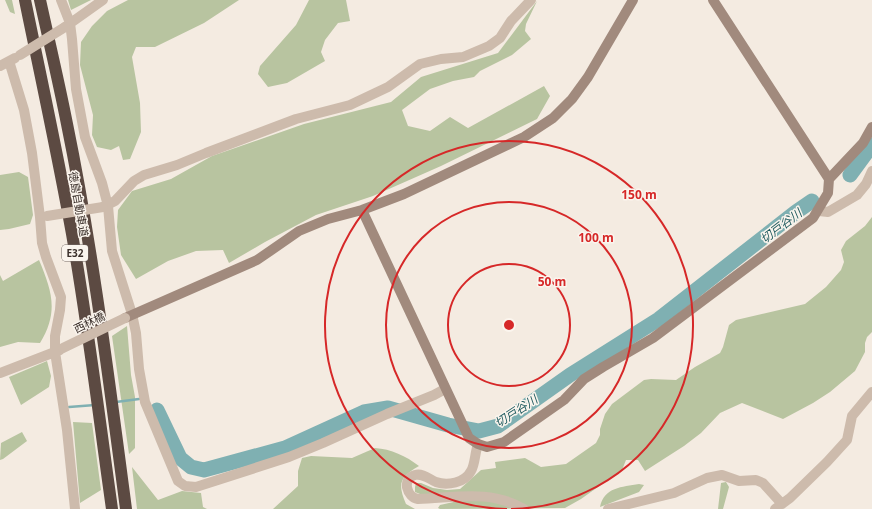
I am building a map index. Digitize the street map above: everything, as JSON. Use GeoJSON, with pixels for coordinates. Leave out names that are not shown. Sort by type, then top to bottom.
{"type":"FeatureCollection","features":[{"type":"Feature","properties":{"kind":"highway","name":"徳島自動車道"},"geometry":{"type":"LineString","coordinates":[[25,0],[52,128],[72,234],[112,509]]}},
{"type":"Feature","properties":{"kind":"highway","name":"徳島自動車道"},"geometry":{"type":"LineString","coordinates":[[40,0],[67,124],[87,237],[126,509]]}},
{"type":"Feature","properties":{"kind":"street"},"geometry":{"type":"LineString","coordinates":[[61,0],[72,39],[76,89],[85,137],[102,183],[112,251],[129,316],[136,333],[139,369],[145,402],[178,481],[185,486],[196,487],[289,457],[445,389]]}},
{"type":"Feature","properties":{"kind":"street"},"geometry":{"type":"LineString","coordinates":[[75,509],[59,350],[55,336],[61,297],[42,243],[44,216],[24,110],[5,64],[68,25],[103,0]]}},
{"type":"Feature","properties":{"kind":"street"},"geometry":{"type":"LineString","coordinates":[[44,216],[105,206],[115,201],[134,181],[144,175],[177,165],[296,118],[350,105],[388,87],[420,64],[441,59],[463,57],[489,46],[500,38],[511,21],[530,0]]}},
{"type":"Feature","properties":{"kind":"street"},"geometry":{"type":"LineString","coordinates":[[129,316],[257,260],[299,232],[328,219],[362,210],[404,194],[524,137],[553,118],[572,100],[588,77],[633,0]]}},
{"type":"Feature","properties":{"kind":"street"},"geometry":{"type":"LineString","coordinates":[[362,210],[469,438],[478,444],[488,446],[504,442],[564,400],[584,379],[653,338],[813,218],[819,211],[828,193],[828,179],[713,0]]}},
{"type":"Feature","properties":{"kind":"street"},"geometry":{"type":"LineString","coordinates":[[828,179],[862,143],[872,127]]}},
{"type":"Feature","properties":{"kind":"street"},"geometry":{"type":"LineString","coordinates":[[819,211],[828,212],[857,195],[866,184],[872,171]]}},
{"type":"Feature","properties":{"kind":"street","name":"西林橋"},"geometry":{"type":"LineString","coordinates":[[0,373],[59,350],[129,316]]}},
{"type":"Feature","properties":{"kind":"street"},"geometry":{"type":"LineString","coordinates":[[608,509],[674,493],[707,478],[722,475],[739,481],[756,480],[763,483],[778,507],[790,498],[847,440],[852,416],[872,392]]}},
{"type":"Feature","properties":{"kind":"street"},"geometry":{"type":"LineString","coordinates":[[478,444],[471,472],[460,481],[451,484],[444,484],[423,476],[415,475],[407,483],[407,490],[409,494],[418,499],[471,496],[492,498],[513,502],[524,509]]}},
{"type":"Feature","properties":{"kind":"green space"},"geometry":{"type":"Polygon","coordinates":[[[5,0],[12,0],[15,14],[10,12],[5,0]]]}},
{"type":"Feature","properties":{"kind":"green space"},"geometry":{"type":"Polygon","coordinates":[[[68,0],[91,0],[71,10],[68,0]]]}},
{"type":"Feature","properties":{"kind":"green space"},"geometry":{"type":"Polygon","coordinates":[[[128,0],[239,0],[204,23],[155,47],[136,47],[132,57],[140,103],[141,132],[130,159],[123,160],[119,146],[111,150],[97,147],[92,135],[93,115],[80,65],[81,42],[92,26],[107,11],[128,0]]]}},
{"type":"Feature","properties":{"kind":"green space"},"geometry":{"type":"Polygon","coordinates":[[[309,0],[346,0],[350,21],[338,23],[325,40],[321,52],[325,61],[287,83],[268,87],[258,74],[260,66],[296,25],[309,0]]]}},
{"type":"Feature","properties":{"kind":"green space"},"geometry":{"type":"Polygon","coordinates":[[[537,1],[526,24],[525,31],[531,39],[512,55],[480,71],[474,77],[453,81],[430,89],[402,110],[408,126],[430,131],[450,117],[468,128],[544,86],[550,96],[537,119],[441,166],[373,196],[316,215],[229,263],[223,250],[196,251],[168,261],[136,279],[121,255],[117,227],[118,210],[132,191],[171,179],[212,156],[304,124],[391,102],[421,77],[498,53],[537,1]]]}},
{"type":"Feature","properties":{"kind":"green space"},"geometry":{"type":"Polygon","coordinates":[[[19,172],[28,177],[33,215],[30,224],[0,230],[0,175],[19,172]]]}},
{"type":"Feature","properties":{"kind":"green space"},"geometry":{"type":"Polygon","coordinates":[[[872,217],[872,332],[867,337],[865,352],[855,371],[830,392],[813,403],[783,419],[742,403],[720,413],[701,433],[684,446],[645,471],[638,460],[626,460],[622,470],[581,499],[565,508],[440,509],[438,508],[440,505],[458,501],[415,492],[416,483],[447,490],[460,489],[481,470],[496,468],[495,462],[525,458],[541,467],[566,464],[596,443],[600,435],[600,429],[605,414],[612,404],[644,380],[676,380],[720,353],[729,325],[736,320],[805,304],[826,287],[841,270],[844,262],[841,250],[846,241],[865,226],[872,217]]]}},
{"type":"Feature","properties":{"kind":"green space"},"geometry":{"type":"Polygon","coordinates":[[[39,260],[52,302],[50,321],[46,332],[40,343],[18,342],[0,347],[0,275],[3,281],[39,260]]]}},
{"type":"Feature","properties":{"kind":"green space"},"geometry":{"type":"Polygon","coordinates":[[[127,326],[131,375],[135,397],[135,448],[129,454],[112,336],[127,326]]]}},
{"type":"Feature","properties":{"kind":"green space"},"geometry":{"type":"Polygon","coordinates":[[[47,361],[51,376],[49,387],[21,405],[9,377],[47,361]]]}},
{"type":"Feature","properties":{"kind":"green space"},"geometry":{"type":"Polygon","coordinates":[[[73,422],[92,423],[101,490],[80,503],[73,422]]]}},
{"type":"Feature","properties":{"kind":"green space"},"geometry":{"type":"Polygon","coordinates":[[[22,432],[27,441],[0,460],[1,443],[22,432]]]}},
{"type":"Feature","properties":{"kind":"green space"},"geometry":{"type":"Polygon","coordinates":[[[375,448],[398,454],[419,466],[404,477],[401,486],[406,504],[415,509],[273,509],[298,486],[298,471],[302,458],[311,456],[352,458],[375,448]]]}},
{"type":"Feature","properties":{"kind":"green space"},"geometry":{"type":"Polygon","coordinates":[[[132,467],[158,500],[182,491],[201,493],[203,507],[207,509],[137,509],[132,467]]]}},
{"type":"Feature","properties":{"kind":"green space"},"geometry":{"type":"Polygon","coordinates":[[[726,482],[729,487],[723,509],[718,509],[721,483],[726,482]]]}},
{"type":"Feature","properties":{"kind":"green space"},"geometry":{"type":"Polygon","coordinates":[[[639,484],[644,485],[639,492],[600,507],[605,495],[615,489],[639,484]]]}},
{"type":"Feature","properties":{"kind":"waterway","name":"切戸谷川"},"geometry":{"type":"LineString","coordinates":[[850,175],[872,145]]}},
{"type":"Feature","properties":{"kind":"waterway","name":"切戸谷川"},"geometry":{"type":"LineString","coordinates":[[157,410],[180,458],[191,467],[204,470],[285,448],[364,412],[388,408],[448,425],[479,431],[498,426],[570,375],[659,319],[812,201]]}},
{"type":"Feature","properties":{"kind":"waterway"},"geometry":{"type":"LineString","coordinates":[[116,402],[139,399]]}},
{"type":"Feature","properties":{"kind":"waterway"},"geometry":{"type":"LineString","coordinates":[[69,407],[95,405]]}}]}
